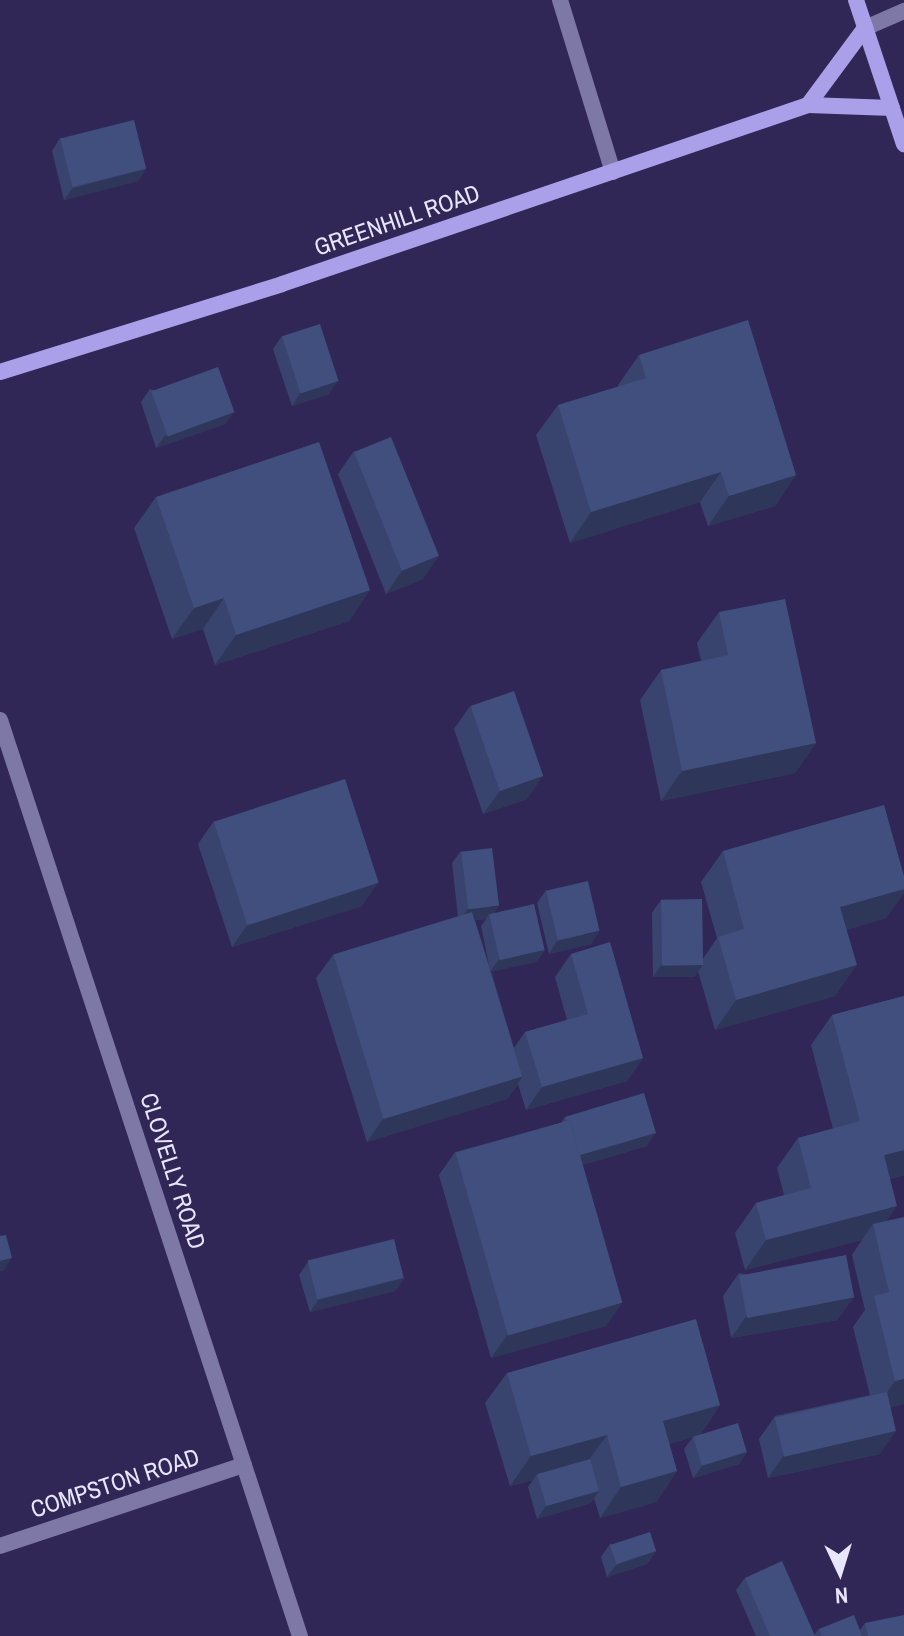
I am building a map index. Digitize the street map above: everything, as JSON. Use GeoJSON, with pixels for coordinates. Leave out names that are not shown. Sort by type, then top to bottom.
{"type":"FeatureCollection","features":[{"type":"Feature","properties":{"kind":"street"},"geometry":{"type":"LineString","coordinates":[[560,0],[613,172]]}},
{"type":"Feature","properties":{"kind":"street"},"geometry":{"type":"LineString","coordinates":[[856,0],[898,106],[904,144]]}},
{"type":"Feature","properties":{"kind":"street"},"geometry":{"type":"LineString","coordinates":[[808,105],[865,28],[904,11]]}},
{"type":"Feature","properties":{"kind":"street","name":"GREENHILL ROAD"},"geometry":{"type":"LineString","coordinates":[[0,372],[282,284],[808,105],[898,106]]}},
{"type":"Feature","properties":{"kind":"street","name":"CLOVELLY ROAD"},"geometry":{"type":"LineString","coordinates":[[0,720],[300,1636]]}},
{"type":"Feature","properties":{"kind":"street","name":"COMPSTON ROAD"},"geometry":{"type":"LineString","coordinates":[[0,1546],[244,1465]]}},
{"type":"Feature","properties":{"kind":"building"},"geometry":{"type":"Polygon","coordinates":[[[134,120],[146,169],[72,187],[60,138],[134,120]]]}},
{"type":"Feature","properties":{"kind":"building"},"geometry":{"type":"Polygon","coordinates":[[[748,320],[796,475],[729,496],[721,472],[591,512],[558,405],[646,378],[639,355],[748,320]]]}},
{"type":"Feature","properties":{"kind":"building"},"geometry":{"type":"Polygon","coordinates":[[[320,324],[339,381],[300,393],[282,336],[320,324]]]}},
{"type":"Feature","properties":{"kind":"building"},"geometry":{"type":"Polygon","coordinates":[[[218,367],[234,412],[168,436],[151,391],[218,367]]]}},
{"type":"Feature","properties":{"kind":"building"},"geometry":{"type":"Polygon","coordinates":[[[391,437],[439,556],[402,571],[354,452],[391,437]]]}},
{"type":"Feature","properties":{"kind":"building"},"geometry":{"type":"Polygon","coordinates":[[[319,442],[370,590],[236,635],[224,598],[194,608],[156,497],[319,442]]]}},
{"type":"Feature","properties":{"kind":"building"},"geometry":{"type":"Polygon","coordinates":[[[785,599],[816,743],[682,771],[661,670],[728,655],[719,612],[785,599]]]}},
{"type":"Feature","properties":{"kind":"building"},"geometry":{"type":"Polygon","coordinates":[[[514,691],[543,776],[500,791],[471,706],[514,691]]]}},
{"type":"Feature","properties":{"kind":"building"},"geometry":{"type":"Polygon","coordinates":[[[345,779],[379,883],[247,925],[214,822],[345,779]]]}},
{"type":"Feature","properties":{"kind":"building"},"geometry":{"type":"Polygon","coordinates":[[[884,805],[904,876],[904,889],[840,907],[857,965],[736,1000],[718,937],[744,929],[723,851],[884,805]]]}},
{"type":"Feature","properties":{"kind":"building"},"geometry":{"type":"Polygon","coordinates":[[[492,848],[499,906],[468,909],[461,852],[492,848]]]}},
{"type":"Feature","properties":{"kind":"building"},"geometry":{"type":"Polygon","coordinates":[[[588,881],[599,931],[558,940],[546,891],[588,881]]]}},
{"type":"Feature","properties":{"kind":"building"},"geometry":{"type":"Polygon","coordinates":[[[702,899],[703,965],[662,966],[661,900],[702,899]]]}},
{"type":"Feature","properties":{"kind":"building"},"geometry":{"type":"Polygon","coordinates":[[[534,904],[545,950],[500,960],[489,914],[534,904]]]}},
{"type":"Feature","properties":{"kind":"building"},"geometry":{"type":"Polygon","coordinates":[[[472,912],[522,1076],[384,1119],[333,954],[472,912]]]}},
{"type":"Feature","properties":{"kind":"building"},"geometry":{"type":"Polygon","coordinates":[[[610,942],[643,1058],[542,1087],[525,1032],[588,1014],[571,954],[610,942]]]}},
{"type":"Feature","properties":{"kind":"building"},"geometry":{"type":"Polygon","coordinates":[[[904,996],[904,1150],[884,1155],[897,1206],[766,1240],[756,1203],[811,1188],[798,1138],[860,1121],[832,1015],[904,996]]]}},
{"type":"Feature","properties":{"kind":"building"},"geometry":{"type":"Polygon","coordinates":[[[644,1093],[656,1133],[580,1155],[570,1120],[567,1121],[565,1117],[644,1093]]]}},
{"type":"Feature","properties":{"kind":"building"},"geometry":{"type":"Polygon","coordinates":[[[570,1120],[622,1303],[508,1335],[456,1153],[570,1120]]]}},
{"type":"Feature","properties":{"kind":"building"},"geometry":{"type":"Polygon","coordinates":[[[904,1217],[904,1379],[895,1381],[874,1296],[889,1292],[873,1224],[904,1217]]]}},
{"type":"Feature","properties":{"kind":"building"},"geometry":{"type":"Polygon","coordinates":[[[6,1235],[12,1258],[0,1261],[0,1236],[6,1235]]]}},
{"type":"Feature","properties":{"kind":"building"},"geometry":{"type":"Polygon","coordinates":[[[394,1239],[404,1278],[317,1299],[308,1261],[394,1239]]]}},
{"type":"Feature","properties":{"kind":"building"},"geometry":{"type":"Polygon","coordinates":[[[846,1255],[854,1297],[747,1318],[739,1276],[846,1255]]]}},
{"type":"Feature","properties":{"kind":"building"},"geometry":{"type":"Polygon","coordinates":[[[696,1319],[720,1405],[663,1421],[677,1471],[621,1487],[607,1435],[531,1456],[507,1373],[696,1319]]]}},
{"type":"Feature","properties":{"kind":"building"},"geometry":{"type":"Polygon","coordinates":[[[887,1392],[896,1431],[784,1457],[775,1418],[887,1392]]]}},
{"type":"Feature","properties":{"kind":"building"},"geometry":{"type":"Polygon","coordinates":[[[738,1423],[747,1452],[702,1465],[693,1437],[738,1423]]]}},
{"type":"Feature","properties":{"kind":"building"},"geometry":{"type":"Polygon","coordinates":[[[590,1459],[599,1491],[546,1506],[537,1474],[590,1459]]]}},
{"type":"Feature","properties":{"kind":"building"},"geometry":{"type":"Polygon","coordinates":[[[650,1532],[656,1551],[616,1564],[610,1545],[650,1532]]]}},
{"type":"Feature","properties":{"kind":"building"},"geometry":{"type":"Polygon","coordinates":[[[782,1561],[815,1636],[770,1636],[745,1578],[782,1561]]]}},
{"type":"Feature","properties":{"kind":"building"},"geometry":{"type":"Polygon","coordinates":[[[854,1615],[862,1636],[822,1636],[819,1629],[854,1615]]]}},
{"type":"Feature","properties":{"kind":"building"},"geometry":{"type":"Polygon","coordinates":[[[904,1615],[904,1636],[868,1636],[865,1623],[904,1615]]]}}]}
